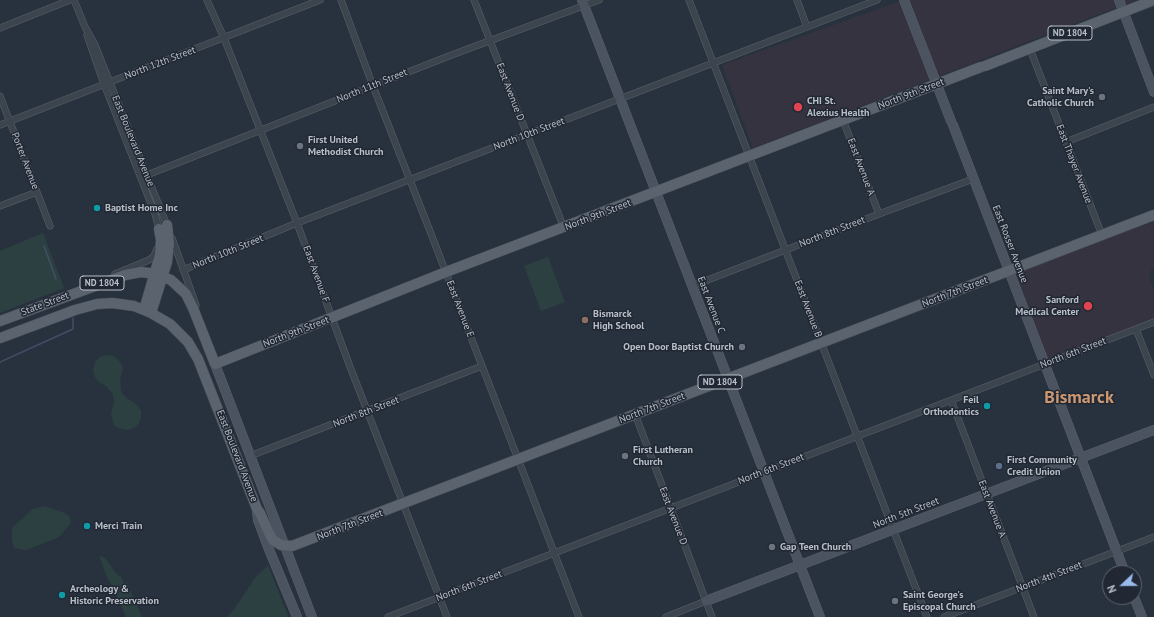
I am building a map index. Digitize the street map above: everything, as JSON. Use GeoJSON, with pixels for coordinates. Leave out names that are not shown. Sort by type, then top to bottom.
{"type":"FeatureCollection","features":[{"type":"Feature","properties":{"kind":"main road","name":"North 9th Street"},"geometry":{"type":"LineString","coordinates":[[214,364],[446,272],[564,228],[1154,0]]}},
{"type":"Feature","properties":{"kind":"main road","name":"North 7th Street"},"geometry":{"type":"LineString","coordinates":[[285,546],[296,545],[404,504],[1154,215]]}},
{"type":"Feature","properties":{"kind":"main road"},"geometry":{"type":"LineString","coordinates":[[148,311],[169,249],[163,227]]}},
{"type":"Feature","properties":{"kind":"main road","name":"State Street"},"geometry":{"type":"LineString","coordinates":[[0,321],[131,273],[146,272],[159,275]]}},
{"type":"Feature","properties":{"kind":"main road","name":"East Boulevard Avenue"},"geometry":{"type":"LineString","coordinates":[[159,275],[175,283],[182,290],[193,308],[214,364]]}},
{"type":"Feature","properties":{"kind":"main road","name":"State Street"},"geometry":{"type":"LineString","coordinates":[[0,338],[90,305],[119,304],[148,311]]}},
{"type":"Feature","properties":{"kind":"main road","name":"East Boulevard Avenue"},"geometry":{"type":"LineString","coordinates":[[148,311],[170,324],[188,342],[198,359],[257,509]]}},
{"type":"Feature","properties":{"kind":"main road"},"geometry":{"type":"LineString","coordinates":[[213,396],[211,379],[214,364]]}},
{"type":"Feature","properties":{"kind":"main road","name":"ND 1804"},"geometry":{"type":"LineString","coordinates":[[257,509],[271,537],[277,543],[285,546]]}},
{"type":"Feature","properties":{"kind":"street"},"geometry":{"type":"LineString","coordinates":[[0,28],[70,0]]}},
{"type":"Feature","properties":{"kind":"street","name":"East Boulevard Avenue"},"geometry":{"type":"LineString","coordinates":[[74,0],[85,28],[95,45],[107,83],[155,214],[163,227],[183,270],[200,314],[208,347]]}},
{"type":"Feature","properties":{"kind":"street","name":"East Avenue F"},"geometry":{"type":"LineString","coordinates":[[207,0],[224,38],[298,223],[332,318],[447,617]]}},
{"type":"Feature","properties":{"kind":"street","name":"North 12th Street"},"geometry":{"type":"LineString","coordinates":[[0,125],[320,0]]}},
{"type":"Feature","properties":{"kind":"street","name":"East Avenue E"},"geometry":{"type":"LineString","coordinates":[[341,0],[579,617]]}},
{"type":"Feature","properties":{"kind":"street","name":"East Avenue D"},"geometry":{"type":"LineString","coordinates":[[474,0],[564,228]]}},
{"type":"Feature","properties":{"kind":"street","name":"North 11th Street"},"geometry":{"type":"LineString","coordinates":[[147,175],[490,41],[583,3],[599,0]]}},
{"type":"Feature","properties":{"kind":"street","name":"East Avenue B"},"geometry":{"type":"LineString","coordinates":[[689,0],[927,617]]}},
{"type":"Feature","properties":{"kind":"street"},"geometry":{"type":"LineString","coordinates":[[797,0],[807,27]]}},
{"type":"Feature","properties":{"kind":"street","name":"North 10th Street"},"geometry":{"type":"LineString","coordinates":[[183,270],[298,223],[877,0]]}},
{"type":"Feature","properties":{"kind":"street","name":"East Rosser Avenue"},"geometry":{"type":"LineString","coordinates":[[904,0],[1122,565]]}},
{"type":"Feature","properties":{"kind":"street"},"geometry":{"type":"LineString","coordinates":[[1120,0],[1154,92]]}},
{"type":"Feature","properties":{"kind":"street","name":"East Avenue C"},"geometry":{"type":"LineString","coordinates":[[583,3],[763,473],[820,617]]}},
{"type":"Feature","properties":{"kind":"street","name":"East Thayer Avenue"},"geometry":{"type":"LineString","coordinates":[[1030,48],[1102,235]]}},
{"type":"Feature","properties":{"kind":"street","name":"East Boulevard Avenue"},"geometry":{"type":"LineString","coordinates":[[66,296],[89,283],[152,258],[157,250],[163,227],[147,175],[107,83]]}},
{"type":"Feature","properties":{"kind":"street","name":"Porter Avenue"},"geometry":{"type":"LineString","coordinates":[[0,96],[50,226]]}},
{"type":"Feature","properties":{"kind":"street"},"geometry":{"type":"LineString","coordinates":[[1066,142],[1154,107]]}},
{"type":"Feature","properties":{"kind":"street","name":"East Avenue A"},"geometry":{"type":"LineString","coordinates":[[843,120],[879,214]]}},
{"type":"Feature","properties":{"kind":"street","name":"North 8th Street"},"geometry":{"type":"LineString","coordinates":[[692,286],[973,179]]}},
{"type":"Feature","properties":{"kind":"street"},"geometry":{"type":"LineString","coordinates":[[0,206],[37,192]]}},
{"type":"Feature","properties":{"kind":"street","name":"North 6th Street"},"geometry":{"type":"LineString","coordinates":[[388,617],[763,473],[857,435],[1154,322]]}},
{"type":"Feature","properties":{"kind":"street"},"geometry":{"type":"LineString","coordinates":[[1136,329],[1154,375]]}},
{"type":"Feature","properties":{"kind":"street","name":"East Boulevard Avenue"},"geometry":{"type":"LineString","coordinates":[[214,364],[312,617]]}},
{"type":"Feature","properties":{"kind":"street","name":"North 8th Street"},"geometry":{"type":"LineString","coordinates":[[250,456],[482,366]]}},
{"type":"Feature","properties":{"kind":"street","name":"East Avenue A"},"geometry":{"type":"LineString","coordinates":[[951,400],[1034,617]]}},
{"type":"Feature","properties":{"kind":"street","name":"East Avenue D"},"geometry":{"type":"LineString","coordinates":[[635,414],[712,617]]}},
{"type":"Feature","properties":{"kind":"street","name":"North 5th Street"},"geometry":{"type":"LineString","coordinates":[[666,617],[1154,430]]}},
{"type":"Feature","properties":{"kind":"street","name":"East Boulevard Avenue"},"geometry":{"type":"LineString","coordinates":[[257,509],[258,520],[297,617]]}},
{"type":"Feature","properties":{"kind":"street","name":"North 4th Street"},"geometry":{"type":"LineString","coordinates":[[944,617],[1154,537]]}},
{"type":"Feature","properties":{"kind":"street"},"geometry":{"type":"LineString","coordinates":[[1137,605],[1142,617]]}},
{"type":"Feature","properties":{"kind":"shaded area","name":"CHI St. Alexius Health"},"geometry":{"type":"Polygon","coordinates":[[[903,0],[1136,0],[753,148],[722,65],[903,0]]]}},
{"type":"Feature","properties":{"kind":"shaded area","name":"Sanford Medical Center"},"geometry":{"type":"Polygon","coordinates":[[[1154,222],[1154,267],[1152,268],[1149,276],[1154,291],[1154,322],[1044,364],[1008,271],[1102,235],[1110,237],[1154,222]]]}},
{"type":"Feature","properties":{"kind":"shaded area"},"geometry":{"type":"Polygon","coordinates":[[[43,233],[64,288],[0,313],[0,251],[43,233]]]}},
{"type":"Feature","properties":{"kind":"shaded area"},"geometry":{"type":"Polygon","coordinates":[[[548,257],[565,302],[541,311],[524,266],[548,257]]]}},
{"type":"Feature","properties":{"kind":"shaded area"},"geometry":{"type":"Polygon","coordinates":[[[108,355],[114,356],[123,368],[120,380],[121,391],[124,396],[137,405],[141,411],[139,423],[134,428],[128,430],[114,425],[111,413],[114,403],[113,394],[106,386],[99,382],[93,371],[95,362],[100,357],[108,355]]]}},
{"type":"Feature","properties":{"kind":"shaded area"},"geometry":{"type":"Polygon","coordinates":[[[44,506],[69,516],[71,523],[59,537],[26,550],[14,548],[12,541],[12,528],[33,509],[44,506]]]}},
{"type":"Feature","properties":{"kind":"shaded area"},"geometry":{"type":"Polygon","coordinates":[[[100,556],[105,558],[115,572],[121,577],[124,584],[127,583],[142,617],[126,617],[108,579],[100,556]]]}},
{"type":"Feature","properties":{"kind":"shaded area"},"geometry":{"type":"Polygon","coordinates":[[[268,565],[288,616],[227,617],[235,608],[255,578],[268,565]]]}},
{"type":"Feature","properties":{"kind":"waterway"},"geometry":{"type":"LineString","coordinates":[[44,246],[56,279]]}},
{"type":"Feature","properties":{"kind":"waterway"},"geometry":{"type":"LineString","coordinates":[[0,362],[73,329],[73,318]]}},
{"type":"Feature","properties":{"kind":"place","name":"Saint Mary's Catholic Church"},"geometry":{"type":"Point","coordinates":[1102,97]}},
{"type":"Feature","properties":{"kind":"place","name":"CHI St. Alexius Health"},"geometry":{"type":"Point","coordinates":[798,107]}},
{"type":"Feature","properties":{"kind":"place","name":"First United Methodist Church"},"geometry":{"type":"Point","coordinates":[300,146]}},
{"type":"Feature","properties":{"kind":"place","name":"Baptist Home Inc"},"geometry":{"type":"Point","coordinates":[97,208]}},
{"type":"Feature","properties":{"kind":"place","name":"Sanford Medical Center"},"geometry":{"type":"Point","coordinates":[1088,306]}},
{"type":"Feature","properties":{"kind":"place","name":"Bismarck High School"},"geometry":{"type":"Point","coordinates":[585,320]}},
{"type":"Feature","properties":{"kind":"place","name":"Open Door Baptist Church"},"geometry":{"type":"Point","coordinates":[742,347]}},
{"type":"Feature","properties":{"kind":"place","name":"Feil Orthodontics"},"geometry":{"type":"Point","coordinates":[987,406]}},
{"type":"Feature","properties":{"kind":"place","name":"First Lutheran Church"},"geometry":{"type":"Point","coordinates":[625,456]}},
{"type":"Feature","properties":{"kind":"place","name":"First Community Credit Union"},"geometry":{"type":"Point","coordinates":[999,466]}},
{"type":"Feature","properties":{"kind":"place","name":"Merci Train"},"geometry":{"type":"Point","coordinates":[87,526]}},
{"type":"Feature","properties":{"kind":"place","name":"Gap Teen Church"},"geometry":{"type":"Point","coordinates":[772,547]}},
{"type":"Feature","properties":{"kind":"place","name":"Archeology & Historic Preservation"},"geometry":{"type":"Point","coordinates":[62,595]}},
{"type":"Feature","properties":{"kind":"place","name":"Saint George's Episcopal Church"},"geometry":{"type":"Point","coordinates":[895,601]}},
{"type":"Feature","properties":{"kind":"district","name":"Bismarck"},"geometry":{"type":"Point","coordinates":[1079,398]}}]}
